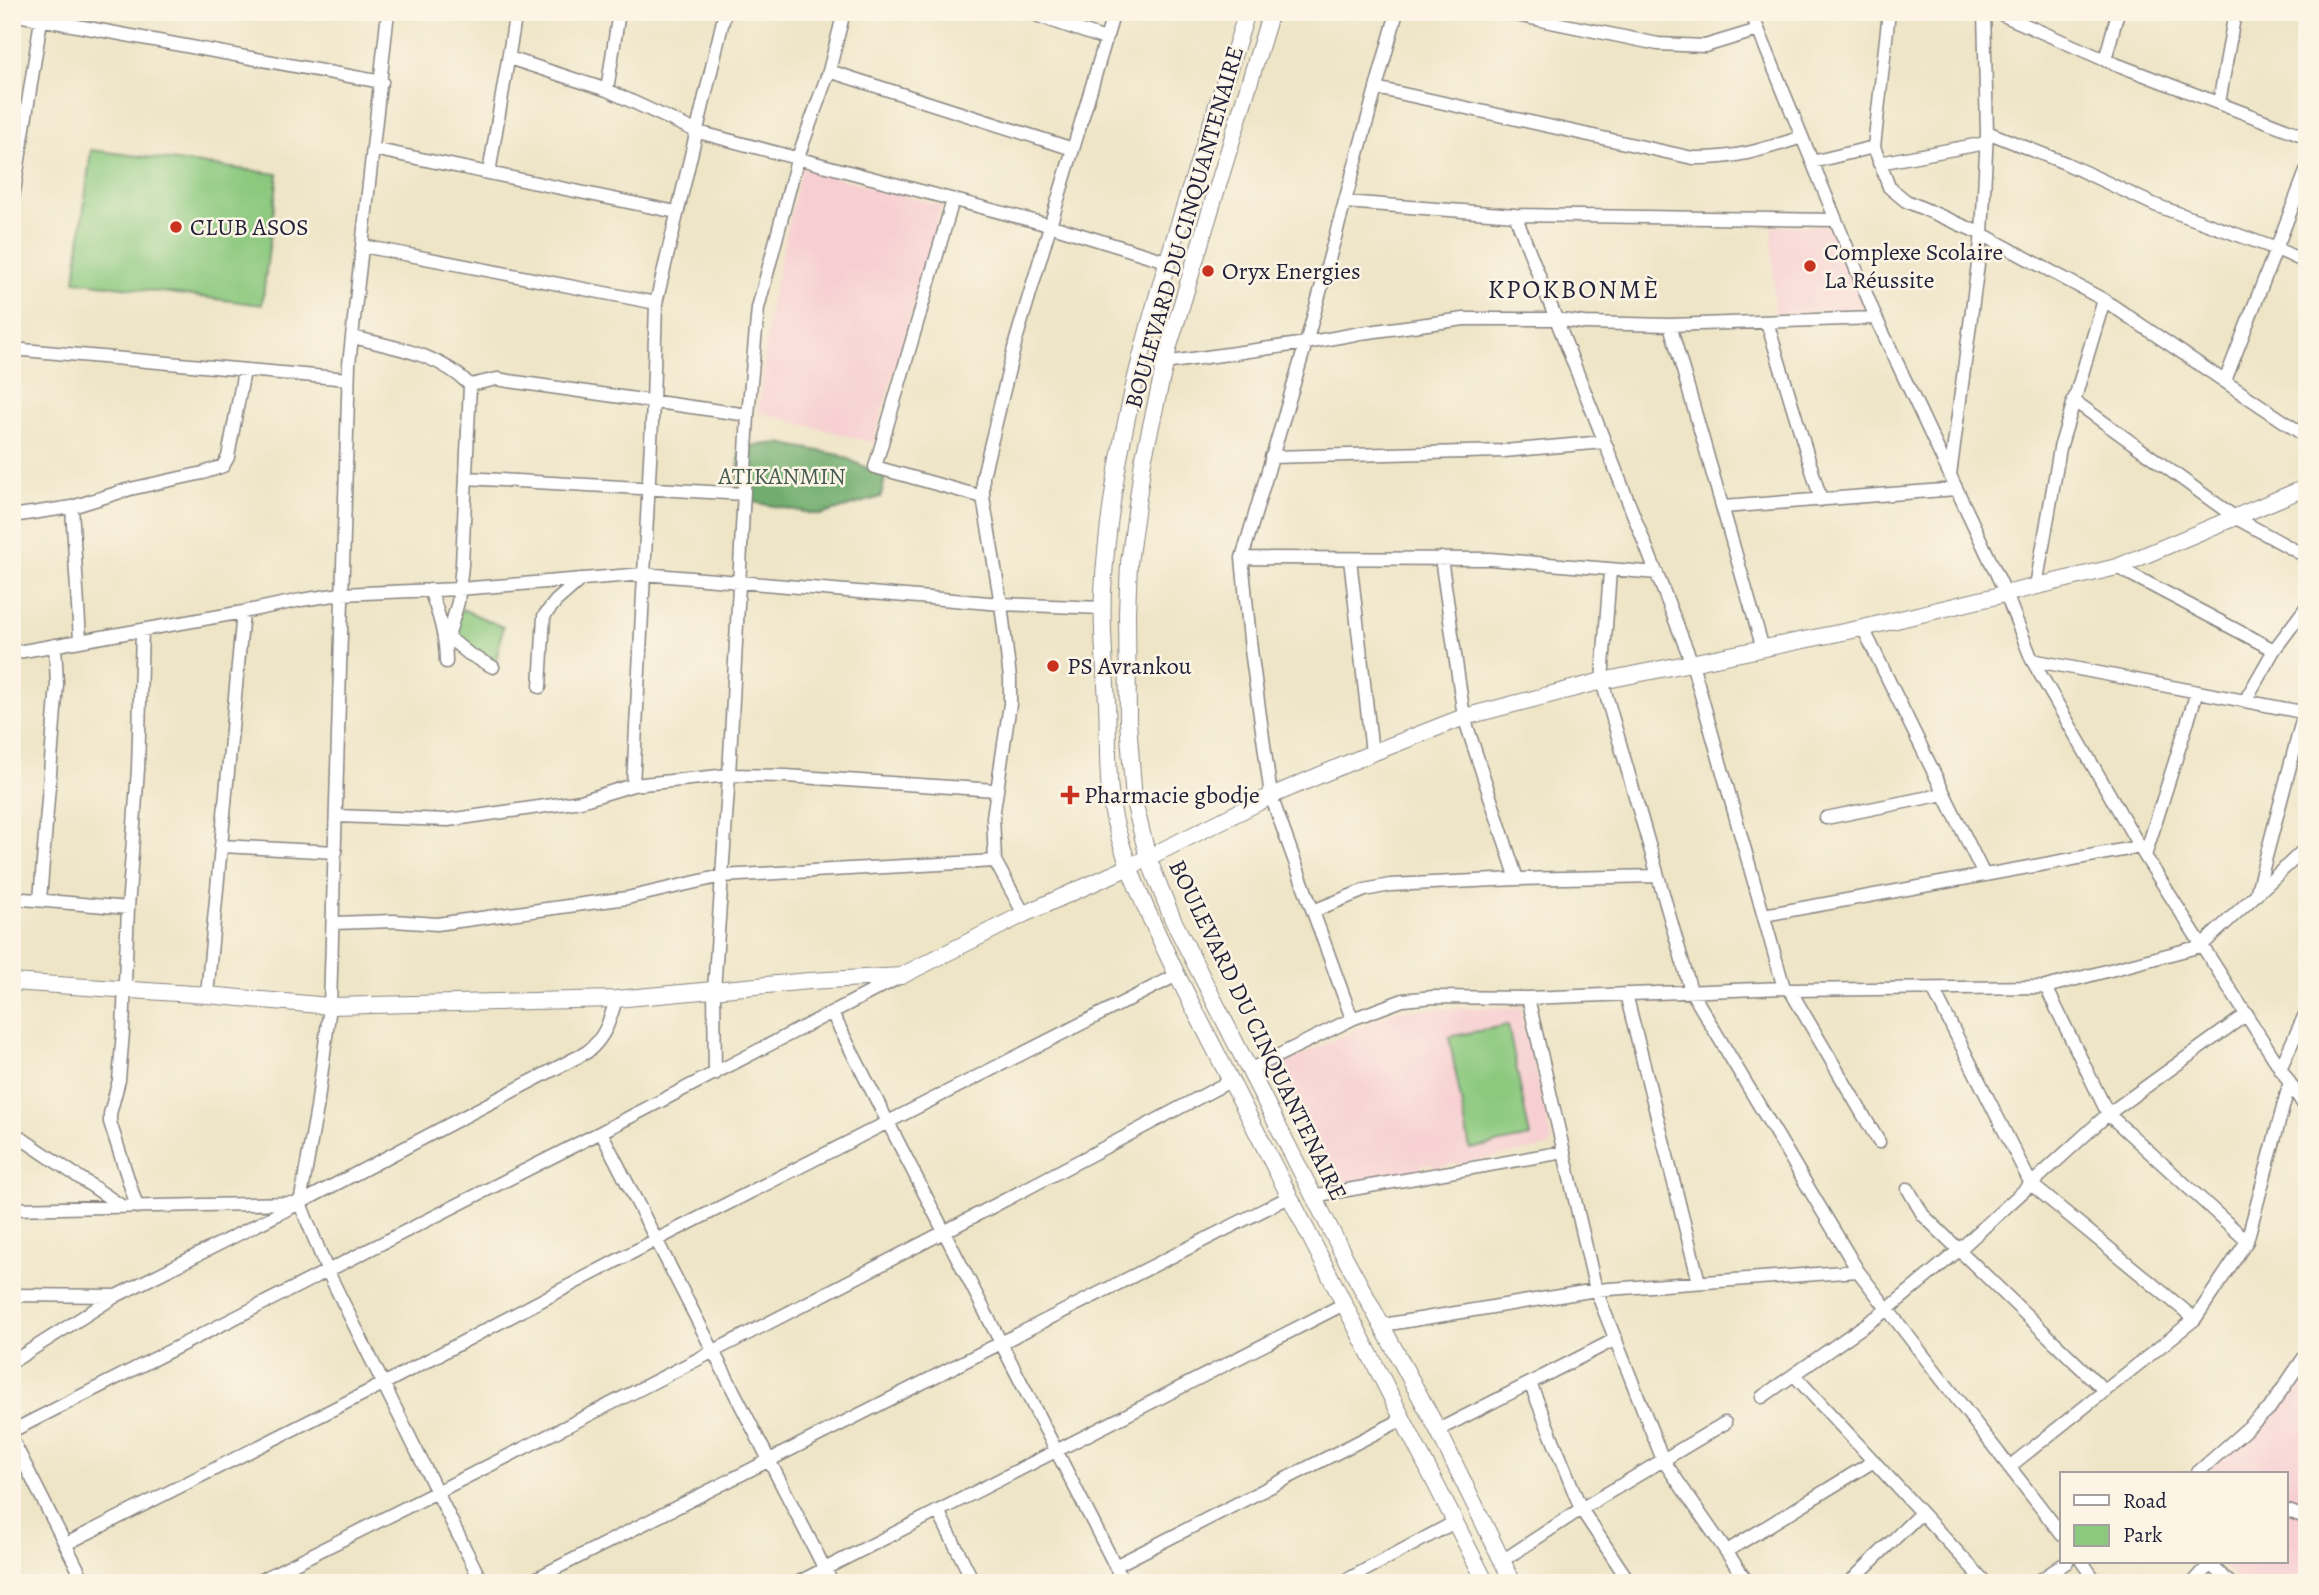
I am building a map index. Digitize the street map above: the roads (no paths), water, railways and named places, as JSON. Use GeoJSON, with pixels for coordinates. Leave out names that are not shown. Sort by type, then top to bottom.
{"type":"FeatureCollection","features":[{"type":"Feature","properties":{"kind":"main road","name":"BOULEVARD DU CINQUANTENAIRE"},"geometry":{"type":"LineString","coordinates":[[1247,12],[1168,262],[1126,417],[1110,521],[1102,608],[1110,786],[1117,831],[1129,867],[1177,975],[1486,1583]]}},
{"type":"Feature","properties":{"kind":"main road","name":"BOULEVARD DU CINQUANTENAIRE"},"geometry":{"type":"LineString","coordinates":[[1271,12],[1164,363],[1143,461],[1129,564],[1127,612],[1130,771],[1134,801],[1148,858],[1173,920],[1313,1196],[1438,1430],[1513,1583]]}},
{"type":"Feature","properties":{"kind":"main road"},"geometry":{"type":"LineString","coordinates":[[12,982],[330,1006],[616,999],[809,981],[901,976],[1271,796],[1372,752],[1464,717],[1602,681],[1863,628],[2117,567],[2307,487]]}},
{"type":"Feature","properties":{"kind":"street"},"geometry":{"type":"LineString","coordinates":[[489,173],[516,12]]}},
{"type":"Feature","properties":{"kind":"street"},"geometry":{"type":"LineString","coordinates":[[607,90],[619,12]]}},
{"type":"Feature","properties":{"kind":"street"},"geometry":{"type":"LineString","coordinates":[[633,785],[656,303],[725,12]]}},
{"type":"Feature","properties":{"kind":"street"},"geometry":{"type":"LineString","coordinates":[[715,1074],[714,990],[729,775],[748,415],[758,308],[797,160],[829,71],[844,12]]}},
{"type":"Feature","properties":{"kind":"street"},"geometry":{"type":"LineString","coordinates":[[1027,12],[1105,38]]}},
{"type":"Feature","properties":{"kind":"street"},"geometry":{"type":"LineString","coordinates":[[1024,914],[995,861],[995,790],[1010,704],[1001,604],[983,497],[983,476],[1016,340],[1114,12]]}},
{"type":"Feature","properties":{"kind":"street"},"geometry":{"type":"LineString","coordinates":[[1352,1018],[1271,796],[1251,650],[1242,558],[1306,344],[1397,12]]}},
{"type":"Feature","properties":{"kind":"street"},"geometry":{"type":"LineString","coordinates":[[1503,12],[1683,47],[1705,46],[1758,30]]}},
{"type":"Feature","properties":{"kind":"street"},"geometry":{"type":"LineString","coordinates":[[1751,12],[1876,318],[2006,594],[2032,660],[2142,851],[2307,1110]]}},
{"type":"Feature","properties":{"kind":"street"},"geometry":{"type":"LineString","coordinates":[[1889,12],[1874,147],[1889,187],[1906,201],[1982,234],[2104,300],[2307,437]]}},
{"type":"Feature","properties":{"kind":"street"},"geometry":{"type":"LineString","coordinates":[[1950,476],[1982,234],[1986,137],[1984,12]]}},
{"type":"Feature","properties":{"kind":"street"},"geometry":{"type":"LineString","coordinates":[[1996,12],[2105,60],[2307,137]]}},
{"type":"Feature","properties":{"kind":"street"},"geometry":{"type":"LineString","coordinates":[[2105,60],[2118,12]]}},
{"type":"Feature","properties":{"kind":"street"},"geometry":{"type":"LineString","coordinates":[[2219,103],[2235,12]]}},
{"type":"Feature","properties":{"kind":"street"},"geometry":{"type":"LineString","coordinates":[[385,13],[382,82],[348,379],[330,1006],[317,1108],[300,1203],[327,1270],[482,1583]]}},
{"type":"Feature","properties":{"kind":"street"},"geometry":{"type":"LineString","coordinates":[[12,14],[382,82]]}},
{"type":"Feature","properties":{"kind":"street"},"geometry":{"type":"LineString","coordinates":[[12,204],[41,20]]}},
{"type":"Feature","properties":{"kind":"street"},"geometry":{"type":"LineString","coordinates":[[509,58],[607,90],[698,132],[1049,225],[1168,262]]}},
{"type":"Feature","properties":{"kind":"street"},"geometry":{"type":"LineString","coordinates":[[829,71],[1073,149]]}},
{"type":"Feature","properties":{"kind":"street"},"geometry":{"type":"LineString","coordinates":[[1376,88],[1693,159],[1724,159],[1801,137]]}},
{"type":"Feature","properties":{"kind":"street"},"geometry":{"type":"LineString","coordinates":[[1879,163],[1986,137],[2065,163],[2155,205],[2277,249],[2307,263]]}},
{"type":"Feature","properties":{"kind":"street"},"geometry":{"type":"LineString","coordinates":[[1812,162],[1874,147]]}},
{"type":"Feature","properties":{"kind":"street"},"geometry":{"type":"LineString","coordinates":[[373,149],[676,212]]}},
{"type":"Feature","properties":{"kind":"street"},"geometry":{"type":"LineString","coordinates":[[2225,381],[2307,169]]}},
{"type":"Feature","properties":{"kind":"street"},"geometry":{"type":"LineString","coordinates":[[953,200],[875,467],[983,497]]}},
{"type":"Feature","properties":{"kind":"street"},"geometry":{"type":"LineString","coordinates":[[1345,202],[1515,215],[1835,220]]}},
{"type":"Feature","properties":{"kind":"street"},"geometry":{"type":"LineString","coordinates":[[1515,215],[1692,663],[1763,915],[1787,989],[1878,1142]]}},
{"type":"Feature","properties":{"kind":"street"},"geometry":{"type":"LineString","coordinates":[[363,246],[656,303]]}},
{"type":"Feature","properties":{"kind":"street"},"geometry":{"type":"LineString","coordinates":[[2036,586],[2055,472],[2073,400],[2104,300]]}},
{"type":"Feature","properties":{"kind":"street"},"geometry":{"type":"LineString","coordinates":[[1164,363],[1464,319],[1556,319],[1584,323],[1670,325],[1876,318]]}},
{"type":"Feature","properties":{"kind":"street"},"geometry":{"type":"LineString","coordinates":[[1767,322],[1821,500]]}},
{"type":"Feature","properties":{"kind":"street"},"geometry":{"type":"LineString","coordinates":[[1670,325],[1763,649]]}},
{"type":"Feature","properties":{"kind":"street"},"geometry":{"type":"LineString","coordinates":[[353,337],[443,362],[470,385],[462,565],[458,602],[447,640],[446,662]]}},
{"type":"Feature","properties":{"kind":"street"},"geometry":{"type":"LineString","coordinates":[[12,349],[348,379]]}},
{"type":"Feature","properties":{"kind":"street"},"geometry":{"type":"LineString","coordinates":[[12,516],[72,506],[223,466],[228,457],[244,371]]}},
{"type":"Feature","properties":{"kind":"street"},"geometry":{"type":"LineString","coordinates":[[470,385],[497,379],[748,415]]}},
{"type":"Feature","properties":{"kind":"street"},"geometry":{"type":"LineString","coordinates":[[2073,400],[2236,518],[2307,557]]}},
{"type":"Feature","properties":{"kind":"street"},"geometry":{"type":"LineString","coordinates":[[1271,457],[1504,451],[1604,442]]}},
{"type":"Feature","properties":{"kind":"street"},"geometry":{"type":"LineString","coordinates":[[466,478],[744,494]]}},
{"type":"Feature","properties":{"kind":"street"},"geometry":{"type":"LineString","coordinates":[[1723,507],[1956,489]]}},
{"type":"Feature","properties":{"kind":"street"},"geometry":{"type":"LineString","coordinates":[[72,506],[80,640]]}},
{"type":"Feature","properties":{"kind":"street"},"geometry":{"type":"LineString","coordinates":[[1242,558],[1490,559],[1657,573]]}},
{"type":"Feature","properties":{"kind":"street"},"geometry":{"type":"LineString","coordinates":[[1441,558],[1464,717],[1517,879]]}},
{"type":"Feature","properties":{"kind":"street"},"geometry":{"type":"LineString","coordinates":[[1350,559],[1372,752]]}},
{"type":"Feature","properties":{"kind":"street"},"geometry":{"type":"LineString","coordinates":[[2117,567],[2274,650]]}},
{"type":"Feature","properties":{"kind":"street"},"geometry":{"type":"LineString","coordinates":[[1610,571],[1602,681],[1691,991],[1858,1271],[2060,1532]]}},
{"type":"Feature","properties":{"kind":"street"},"geometry":{"type":"LineString","coordinates":[[12,653],[341,594],[459,589],[644,574],[1001,604],[1102,608]]}},
{"type":"Feature","properties":{"kind":"street"},"geometry":{"type":"LineString","coordinates":[[540,687],[544,616],[556,601],[582,579]]}},
{"type":"Feature","properties":{"kind":"street"},"geometry":{"type":"LineString","coordinates":[[430,590],[447,640],[493,667]]}},
{"type":"Feature","properties":{"kind":"street"},"geometry":{"type":"LineString","coordinates":[[2245,701],[2274,650],[2307,606]]}},
{"type":"Feature","properties":{"kind":"street"},"geometry":{"type":"LineString","coordinates":[[207,995],[243,612]]}},
{"type":"Feature","properties":{"kind":"street"},"geometry":{"type":"LineString","coordinates":[[1863,628],[1984,875]]}},
{"type":"Feature","properties":{"kind":"street"},"geometry":{"type":"LineString","coordinates":[[137,1207],[110,1122],[119,1080],[125,991],[138,769],[142,630]]}},
{"type":"Feature","properties":{"kind":"street"},"geometry":{"type":"LineString","coordinates":[[40,900],[57,684],[55,645]]}},
{"type":"Feature","properties":{"kind":"street"},"geometry":{"type":"LineString","coordinates":[[2032,660],[2305,713],[2256,895]]}},
{"type":"Feature","properties":{"kind":"street"},"geometry":{"type":"LineString","coordinates":[[2142,851],[2197,692]]}},
{"type":"Feature","properties":{"kind":"street"},"geometry":{"type":"LineString","coordinates":[[336,817],[448,820],[581,801],[633,785],[729,775],[786,776],[995,790]]}},
{"type":"Feature","properties":{"kind":"street"},"geometry":{"type":"LineString","coordinates":[[1826,818],[1944,794]]}},
{"type":"Feature","properties":{"kind":"street"},"geometry":{"type":"LineString","coordinates":[[222,846],[336,852]]}},
{"type":"Feature","properties":{"kind":"street"},"geometry":{"type":"LineString","coordinates":[[1763,915],[1984,875],[2142,851]]}},
{"type":"Feature","properties":{"kind":"street"},"geometry":{"type":"LineString","coordinates":[[1249,1070],[1352,1018],[1403,1000],[1433,997],[1528,998],[1787,989],[2046,988],[2201,946],[2305,851]]}},
{"type":"Feature","properties":{"kind":"street"},"geometry":{"type":"LineString","coordinates":[[333,923],[394,921],[437,924],[627,898],[722,876],[995,861]]}},
{"type":"Feature","properties":{"kind":"street"},"geometry":{"type":"LineString","coordinates":[[1313,911],[1365,890],[1390,885],[1658,876]]}},
{"type":"Feature","properties":{"kind":"street"},"geometry":{"type":"LineString","coordinates":[[12,898],[128,908]]}},
{"type":"Feature","properties":{"kind":"street"},"geometry":{"type":"LineString","coordinates":[[66,1544],[1177,975]]}},
{"type":"Feature","properties":{"kind":"street"},"geometry":{"type":"LineString","coordinates":[[12,1431],[715,1074],[901,976]]}},
{"type":"Feature","properties":{"kind":"street"},"geometry":{"type":"LineString","coordinates":[[2046,988],[2108,1114],[2247,1241]]}},
{"type":"Feature","properties":{"kind":"street"},"geometry":{"type":"LineString","coordinates":[[1933,989],[2031,1184],[2195,1320]]}},
{"type":"Feature","properties":{"kind":"street"},"geometry":{"type":"LineString","coordinates":[[1626,994],[1699,1282]]}},
{"type":"Feature","properties":{"kind":"street"},"geometry":{"type":"LineString","coordinates":[[1528,998],[1596,1290],[1663,1460],[1748,1583]]}},
{"type":"Feature","properties":{"kind":"street"},"geometry":{"type":"LineString","coordinates":[[12,1362],[116,1296],[587,1052],[605,1033],[616,999]]}},
{"type":"Feature","properties":{"kind":"street"},"geometry":{"type":"LineString","coordinates":[[2280,1069],[2307,1010]]}},
{"type":"Feature","properties":{"kind":"street"},"geometry":{"type":"LineString","coordinates":[[832,1013],[1124,1583]]}},
{"type":"Feature","properties":{"kind":"street"},"geometry":{"type":"LineString","coordinates":[[1762,1398],[1888,1309],[1959,1250],[2108,1114],[2247,1014]]}},
{"type":"Feature","properties":{"kind":"street"},"geometry":{"type":"LineString","coordinates":[[255,1583],[714,1352],[1232,1080]]}},
{"type":"Feature","properties":{"kind":"street"},"geometry":{"type":"LineString","coordinates":[[2009,1467],[2195,1320],[2247,1241],[2289,1084]]}},
{"type":"Feature","properties":{"kind":"street"},"geometry":{"type":"LineString","coordinates":[[12,1132],[123,1208]]}},
{"type":"Feature","properties":{"kind":"street"},"geometry":{"type":"LineString","coordinates":[[601,1132],[832,1583]]}},
{"type":"Feature","properties":{"kind":"street"},"geometry":{"type":"LineString","coordinates":[[1313,1196],[1564,1152]]}},
{"type":"Feature","properties":{"kind":"street"},"geometry":{"type":"LineString","coordinates":[[1908,1189],[1923,1215],[2105,1391]]}},
{"type":"Feature","properties":{"kind":"street"},"geometry":{"type":"LineString","coordinates":[[527,1583],[1289,1197]]}},
{"type":"Feature","properties":{"kind":"street"},"geometry":{"type":"LineString","coordinates":[[12,1209],[300,1203]]}},
{"type":"Feature","properties":{"kind":"street"},"geometry":{"type":"LineString","coordinates":[[1383,1325],[1596,1290],[1858,1271]]}},
{"type":"Feature","properties":{"kind":"street"},"geometry":{"type":"LineString","coordinates":[[12,1295],[116,1296]]}},
{"type":"Feature","properties":{"kind":"street"},"geometry":{"type":"LineString","coordinates":[[797,1583],[1344,1304]]}},
{"type":"Feature","properties":{"kind":"street"},"geometry":{"type":"LineString","coordinates":[[1438,1430],[1616,1339]]}},
{"type":"Feature","properties":{"kind":"street"},"geometry":{"type":"LineString","coordinates":[[2198,1472],[2269,1409],[2307,1353]]}},
{"type":"Feature","properties":{"kind":"street"},"geometry":{"type":"LineString","coordinates":[[1795,1376],[1986,1583]]}},
{"type":"Feature","properties":{"kind":"street"},"geometry":{"type":"LineString","coordinates":[[1530,1383],[1581,1509],[1630,1583]]}},
{"type":"Feature","properties":{"kind":"street"},"geometry":{"type":"LineString","coordinates":[[1115,1566],[1403,1419]]}},
{"type":"Feature","properties":{"kind":"street"},"geometry":{"type":"LineString","coordinates":[[1502,1561],[1581,1509],[1725,1423]]}},
{"type":"Feature","properties":{"kind":"street"},"geometry":{"type":"LineString","coordinates":[[12,1439],[85,1583]]}},
{"type":"Feature","properties":{"kind":"street"},"geometry":{"type":"LineString","coordinates":[[1727,1551],[1874,1461]]}},
{"type":"Feature","properties":{"kind":"street"},"geometry":{"type":"LineString","coordinates":[[938,1511],[974,1583]]}},
{"type":"Feature","properties":{"kind":"street"},"geometry":{"type":"LineString","coordinates":[[2288,1511],[2307,1518]]}},
{"type":"Feature","properties":{"kind":"street"},"geometry":{"type":"LineString","coordinates":[[1849,1583],[1922,1513]]}},
{"type":"Feature","properties":{"kind":"street"},"geometry":{"type":"LineString","coordinates":[[1341,1583],[1455,1522]]}},
{"type":"Feature","properties":{"kind":"street"},"geometry":{"type":"LineString","coordinates":[[2036,1583],[2064,1564]]}},
{"type":"Feature","properties":{"kind":"street"},"geometry":{"type":"LineString","coordinates":[[2083,1564],[2097,1583]]}},
{"type":"Feature","properties":{"kind":"street"},"geometry":{"type":"LineString","coordinates":[[2193,1583],[2208,1566],[2213,1567],[2230,1583]]}},
{"type":"Feature","properties":{"kind":"place","name":"CLUB ASOS"},"geometry":{"type":"Point","coordinates":[176,227]}},
{"type":"Feature","properties":{"kind":"place","name":"Complexe Scolaire La Réussite"},"geometry":{"type":"Point","coordinates":[1810,266]}},
{"type":"Feature","properties":{"kind":"place","name":"Oryx Energies"},"geometry":{"type":"Point","coordinates":[1208,271]}},
{"type":"Feature","properties":{"kind":"place","name":"PS Avrankou"},"geometry":{"type":"Point","coordinates":[1053,666]}},
{"type":"Feature","properties":{"kind":"place","name":"Pharmacie gbodje"},"geometry":{"type":"Point","coordinates":[1070,795]}},
{"type":"Feature","properties":{"kind":"district","name":"KPOKBONMÈ"},"geometry":{"type":"Point","coordinates":[1574,289]}},
{"type":"Feature","properties":{"kind":"park label","name":"ATIKANMIN"},"geometry":{"type":"Point","coordinates":[782,476]}}]}
